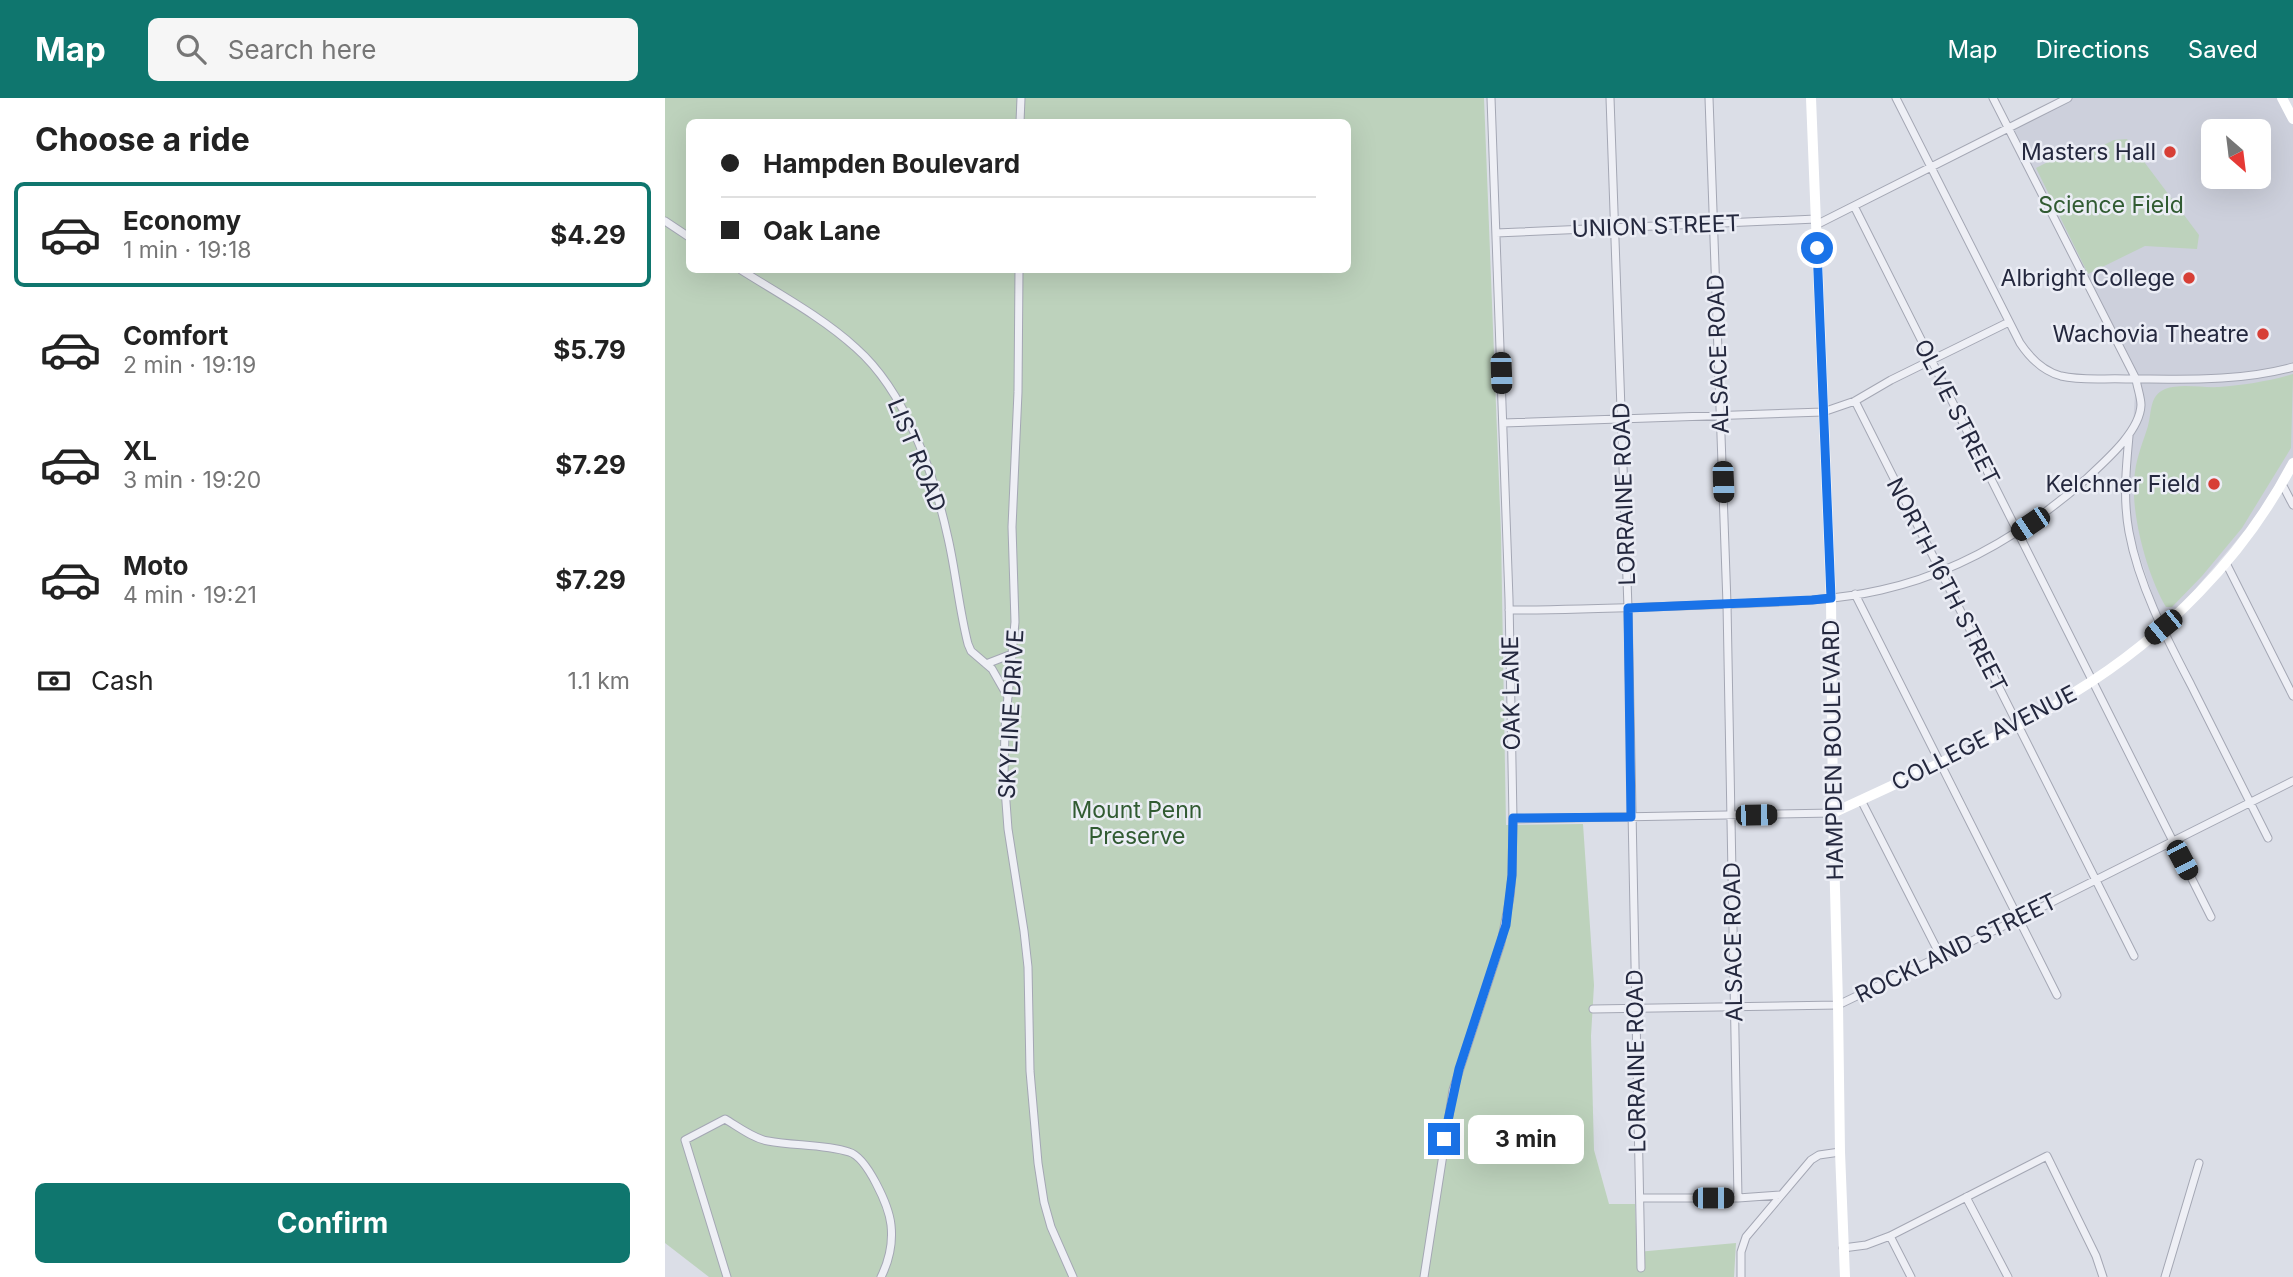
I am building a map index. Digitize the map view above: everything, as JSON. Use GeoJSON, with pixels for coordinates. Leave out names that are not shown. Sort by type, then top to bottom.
{"type":"FeatureCollection","features":[{"type":"Feature","properties":{"kind":"main road","name":"HAMPDEN BOULEVARD"},"geometry":{"type":"LineString","coordinates":[[1811,98],[1831,598],[1832,813],[1845,1277]]}},
{"type":"Feature","properties":{"kind":"main road"},"geometry":{"type":"LineString","coordinates":[[2282,98],[2293,119]]}},
{"type":"Feature","properties":{"kind":"main road","name":"COLLEGE AVENUE"},"geometry":{"type":"LineString","coordinates":[[1832,813],[2041,714],[2092,682],[2163,627],[2226,563],[2282,484],[2293,463]]}},
{"type":"Feature","properties":{"kind":"street"},"geometry":{"type":"LineString","coordinates":[[1020,119],[1021,98]]}},
{"type":"Feature","properties":{"kind":"street","name":"OAK LANE"},"geometry":{"type":"LineString","coordinates":[[1424,1277],[1453,1090],[1506,925],[1512,875],[1509,610],[1491,98]]}},
{"type":"Feature","properties":{"kind":"street","name":"LORRAINE ROAD"},"geometry":{"type":"LineString","coordinates":[[1610,98],[1628,608],[1641,1268]]}},
{"type":"Feature","properties":{"kind":"street","name":"ALSACE ROAD"},"geometry":{"type":"LineString","coordinates":[[1709,98],[1727,604],[1738,1198]]}},
{"type":"Feature","properties":{"kind":"street"},"geometry":{"type":"LineString","coordinates":[[1896,98],[2009,322],[2027,354],[2040,365],[2060,376],[2136,379],[2228,378],[2293,367]]}},
{"type":"Feature","properties":{"kind":"street"},"geometry":{"type":"LineString","coordinates":[[1509,610],[1727,604],[1831,598],[1880,591],[1940,571],[2017,532],[2073,490],[2129,435],[2137,422],[2141,404],[2136,379],[1993,98]]}},
{"type":"Feature","properties":{"kind":"street","name":"UNION STREET"},"geometry":{"type":"LineString","coordinates":[[1496,233],[1713,223],[1816,222],[1854,206],[2068,98]]}},
{"type":"Feature","properties":{"kind":"street","name":"OLIVE STREET"},"geometry":{"type":"LineString","coordinates":[[1854,206],[2211,917]]}},
{"type":"Feature","properties":{"kind":"street"},"geometry":{"type":"LineString","coordinates":[[665,221],[686,235]]}},
{"type":"Feature","properties":{"kind":"street","name":"LIST ROAD"},"geometry":{"type":"LineString","coordinates":[[746,273],[842,336],[868,359],[892,390],[912,428],[943,517],[968,644],[971,651],[992,669],[1008,698]]}},
{"type":"Feature","properties":{"kind":"street","name":"SKYLINE DRIVE"},"geometry":{"type":"LineString","coordinates":[[1019,273],[1019,393],[1012,527],[1016,605],[1004,754],[1006,808],[1028,967],[1030,1071],[1038,1163],[1051,1227],[1073,1277]]}},
{"type":"Feature","properties":{"kind":"street"},"geometry":{"type":"LineString","coordinates":[[1503,423],[1823,412],[1855,401],[1891,380],[2009,322]]}},
{"type":"Feature","properties":{"kind":"street","name":"NORTH 16TH STREET"},"geometry":{"type":"LineString","coordinates":[[1855,401],[2134,956]]}},
{"type":"Feature","properties":{"kind":"street"},"geometry":{"type":"LineString","coordinates":[[2129,435],[2125,479],[2129,533],[2139,571],[2163,627],[2268,838]]}},
{"type":"Feature","properties":{"kind":"street"},"geometry":{"type":"LineString","coordinates":[[2282,484],[2293,505]]}},
{"type":"Feature","properties":{"kind":"street"},"geometry":{"type":"LineString","coordinates":[[2226,563],[2293,696]]}},
{"type":"Feature","properties":{"kind":"street"},"geometry":{"type":"LineString","coordinates":[[1855,594],[2057,995]]}},
{"type":"Feature","properties":{"kind":"street"},"geometry":{"type":"LineString","coordinates":[[986,664],[1012,654]]}},
{"type":"Feature","properties":{"kind":"street","name":"ROCKLAND STREET"},"geometry":{"type":"LineString","coordinates":[[1593,1009],[1838,1005],[2018,919],[2293,781]]}},
{"type":"Feature","properties":{"kind":"street"},"geometry":{"type":"LineString","coordinates":[[1861,800],[1940,955]]}},
{"type":"Feature","properties":{"kind":"street"},"geometry":{"type":"LineString","coordinates":[[1513,818],[1832,813]]}},
{"type":"Feature","properties":{"kind":"street"},"geometry":{"type":"LineString","coordinates":[[727,1277],[685,1140],[725,1119],[765,1141],[852,1152],[869,1171],[883,1198],[891,1224],[889,1261],[881,1277]]}},
{"type":"Feature","properties":{"kind":"street"},"geometry":{"type":"LineString","coordinates":[[1741,1277],[1741,1252],[1746,1237],[1811,1160],[1819,1155],[1840,1152]]}},
{"type":"Feature","properties":{"kind":"street"},"geometry":{"type":"LineString","coordinates":[[1843,1248],[1866,1245],[1890,1236],[2047,1156],[2096,1256],[2103,1277]]}},
{"type":"Feature","properties":{"kind":"street"},"geometry":{"type":"LineString","coordinates":[[2165,1277],[2199,1163]]}},
{"type":"Feature","properties":{"kind":"street"},"geometry":{"type":"LineString","coordinates":[[1640,1198],[1780,1195]]}},
{"type":"Feature","properties":{"kind":"street"},"geometry":{"type":"LineString","coordinates":[[1966,1196],[2008,1277]]}},
{"type":"Feature","properties":{"kind":"street"},"geometry":{"type":"LineString","coordinates":[[1890,1236],[1911,1277]]}},
{"type":"Feature","properties":{"kind":"shaded area","name":"Albright College"},"geometry":{"type":"Polygon","coordinates":[[[2068,98],[2282,98],[2293,119],[2293,457],[2253,521],[2163,627],[2127,518],[2136,379],[2008,128],[2068,98]]]}},
{"type":"Feature","properties":{"kind":"green space","name":"Mount Penn Preserve"},"geometry":{"type":"Polygon","coordinates":[[[665,98],[1484,98],[1501,534],[1506,825],[1583,824],[1594,985],[1591,1036],[1594,1150],[1609,1204],[1635,1204],[1637,1252],[1736,1243],[1734,1277],[709,1277],[665,1243],[665,98]]]}},
{"type":"Feature","properties":{"kind":"green space","name":"Science Field"},"geometry":{"type":"Polygon","coordinates":[[[2127,139],[2199,235],[2197,249],[2145,246],[2088,274],[2036,168],[2081,145],[2087,153],[2114,140],[2127,139]]]}},
{"type":"Feature","properties":{"kind":"green space"},"geometry":{"type":"Polygon","coordinates":[[[2293,374],[2291,448],[2242,528],[2202,576],[2172,607],[2166,607],[2152,578],[2141,542],[2134,487],[2136,466],[2156,396],[2171,387],[2228,386],[2293,374]]]}},
{"type":"Feature","properties":{"kind":"place","name":"Masters Hall"},"geometry":{"type":"Point","coordinates":[2170,152]}},
{"type":"Feature","properties":{"kind":"place","name":"Albright College"},"geometry":{"type":"Point","coordinates":[2189,278]}},
{"type":"Feature","properties":{"kind":"place","name":"Wachovia Theatre"},"geometry":{"type":"Point","coordinates":[2263,334]}},
{"type":"Feature","properties":{"kind":"place","name":"Kelchner Field"},"geometry":{"type":"Point","coordinates":[2214,484]}},
{"type":"Feature","properties":{"kind":"route"},"geometry":{"type":"LineString","coordinates":[[1444,1139],[1459,1069],[1506,925],[1512,875],[1513,818],[1631,817],[1628,608],[1831,598],[1817,248]]}}]}
